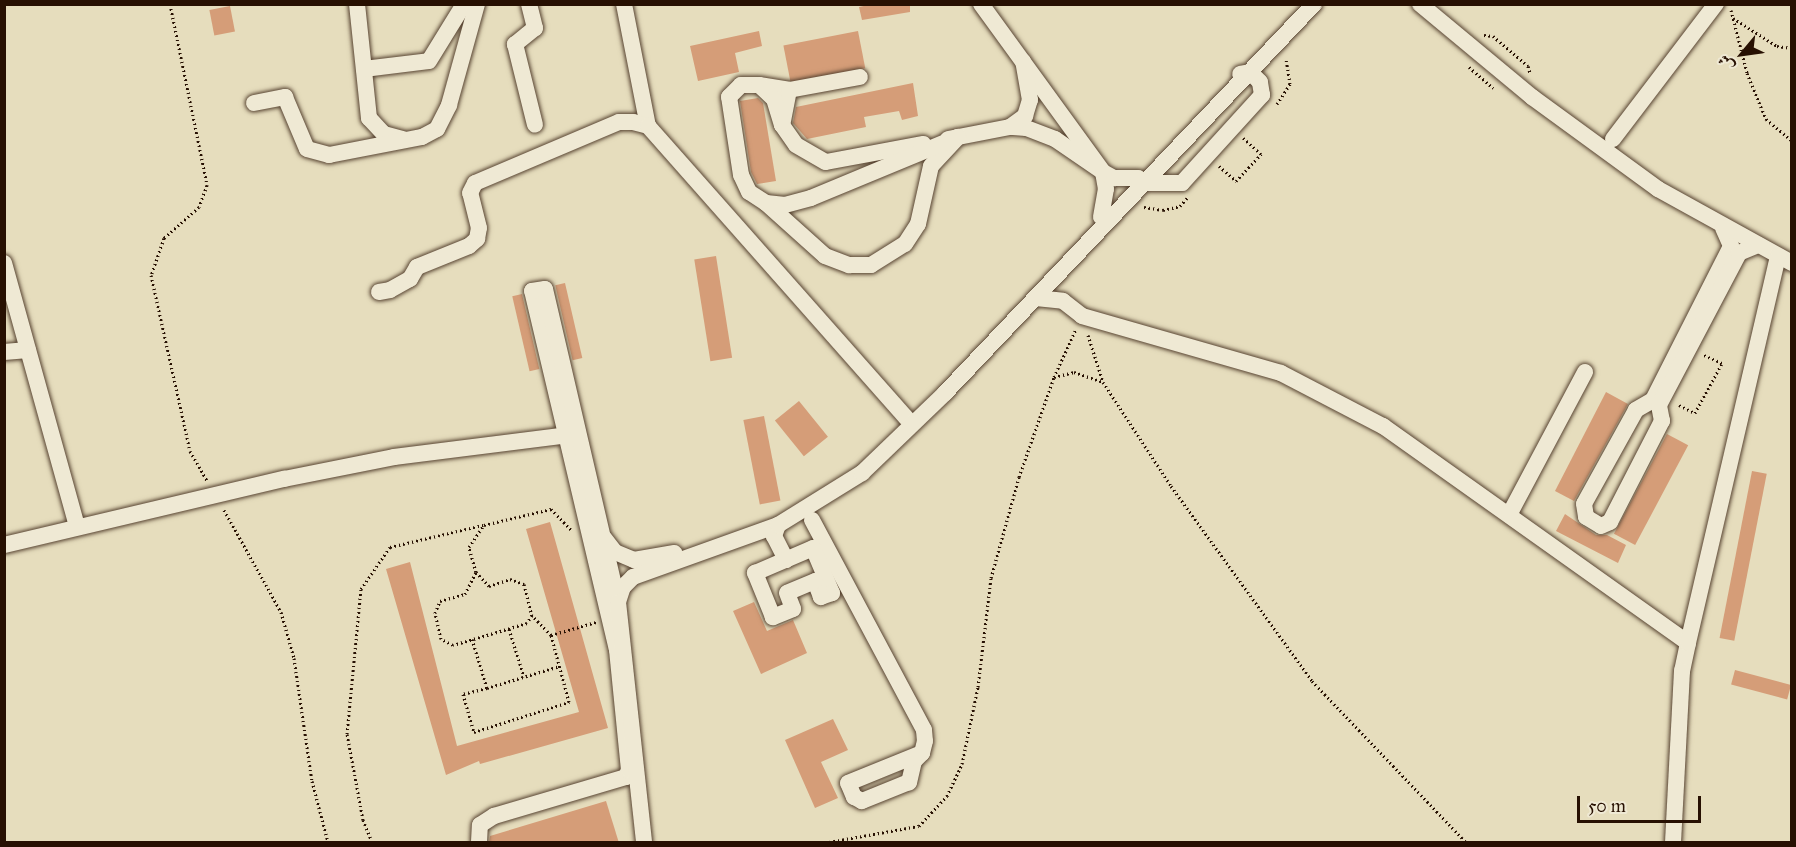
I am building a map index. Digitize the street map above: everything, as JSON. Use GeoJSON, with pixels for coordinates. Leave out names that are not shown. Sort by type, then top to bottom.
{"type":"FeatureCollection","features":[{"type":"Feature","properties":{"kind":"lane"},"geometry":{"type":"LineString","coordinates":[[357,4],[369,118],[384,134],[404,140]]}},
{"type":"Feature","properties":{"kind":"lane"},"geometry":{"type":"LineString","coordinates":[[364,69],[429,61],[464,4]]}},
{"type":"Feature","properties":{"kind":"lane"},"geometry":{"type":"LineString","coordinates":[[254,103],[285,97],[307,148],[329,155],[422,137],[437,129],[449,105],[477,4]]}},
{"type":"Feature","properties":{"kind":"lane"},"geometry":{"type":"LineString","coordinates":[[529,4],[535,28],[515,44],[535,125]]}},
{"type":"Feature","properties":{"kind":"lane"},"geometry":{"type":"LineString","coordinates":[[624,4],[648,126],[907,419]]}},
{"type":"Feature","properties":{"kind":"lane"},"geometry":{"type":"LineString","coordinates":[[981,4],[1103,172],[1106,189],[1101,217]]}},
{"type":"Feature","properties":{"kind":"lane"},"geometry":{"type":"LineString","coordinates":[[618,602],[624,587],[633,577],[772,530],[807,515],[816,502],[862,473],[1036,298],[1141,181],[1243,73],[1303,4]]}},
{"type":"Feature","properties":{"kind":"lane"},"geometry":{"type":"LineString","coordinates":[[1243,73],[1314,4]]}},
{"type":"Feature","properties":{"kind":"lane"},"geometry":{"type":"LineString","coordinates":[[1420,4],[1599,148],[1723,228],[1787,258]]}},
{"type":"Feature","properties":{"kind":"lane"},"geometry":{"type":"LineString","coordinates":[[1431,4],[1611,144],[1726,221],[1787,258]]}},
{"type":"Feature","properties":{"kind":"lane"},"geometry":{"type":"LineString","coordinates":[[1611,144],[1720,5]]}},
{"type":"Feature","properties":{"kind":"lane"},"geometry":{"type":"LineString","coordinates":[[1010,128],[1025,116],[1030,100],[1023,62]]}},
{"type":"Feature","properties":{"kind":"lane"},"geometry":{"type":"LineString","coordinates":[[759,85],[774,99],[782,125],[796,145],[826,162],[1010,128],[1026,128],[1055,139],[1114,178],[1182,183],[1262,95],[1260,81],[1243,73]]}},
{"type":"Feature","properties":{"kind":"lane"},"geometry":{"type":"LineString","coordinates":[[860,77],[789,90],[759,85],[741,85],[729,97],[741,175],[749,192],[766,203],[825,256],[849,265],[871,265],[905,244],[918,224],[931,166],[958,137]]}},
{"type":"Feature","properties":{"kind":"lane"},"geometry":{"type":"LineString","coordinates":[[782,125],[789,90]]}},
{"type":"Feature","properties":{"kind":"lane"},"geometry":{"type":"LineString","coordinates":[[379,291],[390,290],[410,279],[417,267],[469,246],[477,239],[479,228],[470,193],[475,183],[620,122],[648,126]]}},
{"type":"Feature","properties":{"kind":"lane"},"geometry":{"type":"LineString","coordinates":[[766,203],[785,205],[811,198],[958,137]]}},
{"type":"Feature","properties":{"kind":"lane"},"geometry":{"type":"LineString","coordinates":[[603,538],[615,552],[634,560],[669,555],[728,536],[774,517],[857,467],[907,419],[1101,217],[1141,181]]}},
{"type":"Feature","properties":{"kind":"lane"},"geometry":{"type":"LineString","coordinates":[[1723,228],[1731,246],[1653,400],[1636,410],[1584,504],[1586,517],[1601,525],[1610,522],[1662,421],[1659,405],[1739,253],[1758,245]]}},
{"type":"Feature","properties":{"kind":"lane"},"geometry":{"type":"LineString","coordinates":[[1673,843],[1682,671],[1787,258]]}},
{"type":"Feature","properties":{"kind":"lane"},"geometry":{"type":"LineString","coordinates":[[4,263],[77,526]]}},
{"type":"Feature","properties":{"kind":"lane"},"geometry":{"type":"LineString","coordinates":[[479,843],[480,825],[494,816],[626,777],[628,759],[611,618],[572,434],[545,289],[532,291],[572,434],[603,538],[618,602],[644,843]]}},
{"type":"Feature","properties":{"kind":"lane"},"geometry":{"type":"LineString","coordinates":[[1036,298],[1063,301],[1082,316],[1281,373],[1383,426],[1688,643]]}},
{"type":"Feature","properties":{"kind":"lane"},"geometry":{"type":"LineString","coordinates":[[4,352],[28,350]]}},
{"type":"Feature","properties":{"kind":"lane"},"geometry":{"type":"LineString","coordinates":[[1509,515],[1585,372]]}},
{"type":"Feature","properties":{"kind":"lane"},"geometry":{"type":"LineString","coordinates":[[4,545],[214,492],[394,457],[572,434]]}},
{"type":"Feature","properties":{"kind":"lane"},"geometry":{"type":"LineString","coordinates":[[807,515],[924,730],[922,753]]}},
{"type":"Feature","properties":{"kind":"lane"},"geometry":{"type":"LineString","coordinates":[[772,530],[786,560]]}},
{"type":"Feature","properties":{"kind":"lane"},"geometry":{"type":"LineString","coordinates":[[813,548],[832,593],[821,597],[815,581],[787,593],[793,609],[773,617],[755,573],[786,560],[813,548]]}},
{"type":"Feature","properties":{"kind":"path"},"geometry":{"type":"LineString","coordinates":[[170,4],[207,185],[199,207],[164,238],[151,275],[190,451],[281,612],[294,658],[312,781],[328,843]]}},
{"type":"Feature","properties":{"kind":"path"},"geometry":{"type":"LineString","coordinates":[[1720,5],[1733,18],[1776,46],[1791,48]]}},
{"type":"Feature","properties":{"kind":"path"},"geometry":{"type":"LineString","coordinates":[[1720,5],[1733,18],[1747,73],[1766,118],[1791,141]]}},
{"type":"Feature","properties":{"kind":"path"},"geometry":{"type":"LineString","coordinates":[[1470,60],[1469,69],[1496,91]]}},
{"type":"Feature","properties":{"kind":"path"},"geometry":{"type":"LineString","coordinates":[[829,843],[919,826],[952,785],[962,764],[978,687],[991,578],[1054,376],[1082,316]]}},
{"type":"Feature","properties":{"kind":"path"},"geometry":{"type":"LineString","coordinates":[[1082,316],[1103,382],[1171,486],[1312,681],[1466,843]]}},
{"type":"Feature","properties":{"kind":"path"},"geometry":{"type":"LineString","coordinates":[[1669,400],[1695,413],[1722,363],[1697,352]]}},
{"type":"Feature","properties":{"kind":"path"},"geometry":{"type":"LineString","coordinates":[[1054,376],[1074,372],[1103,382]]}},
{"type":"Feature","properties":{"kind":"path"},"geometry":{"type":"LineString","coordinates":[[372,843],[363,820],[347,734],[361,589],[390,547],[550,509]]}},
{"type":"Feature","properties":{"kind":"path"},"geometry":{"type":"LineString","coordinates":[[484,525],[469,547],[476,572],[489,586],[510,579],[524,584],[532,615],[551,635],[560,666],[569,702],[474,732],[463,694],[560,666]]}},
{"type":"Feature","properties":{"kind":"path"},"geometry":{"type":"LineString","coordinates":[[476,572],[465,594],[440,601],[435,613],[441,639],[453,645],[527,623],[532,615]]}},
{"type":"Feature","properties":{"kind":"path"},"geometry":{"type":"LineString","coordinates":[[551,635],[611,618]]}},
{"type":"Feature","properties":{"kind":"path"},"geometry":{"type":"LineString","coordinates":[[509,629],[524,676]]}},
{"type":"Feature","properties":{"kind":"path"},"geometry":{"type":"LineString","coordinates":[[472,639],[487,688]]}},
{"type":"Feature","properties":{"kind":"building"},"geometry":{"type":"Polygon","coordinates":[[[873,4],[910,4],[910,12],[862,20],[859,7],[873,4]]]}},
{"type":"Feature","properties":{"kind":"building"},"geometry":{"type":"Polygon","coordinates":[[[230,6],[235,32],[214,36],[209,10],[230,6]]]}},
{"type":"Feature","properties":{"kind":"building"},"geometry":{"type":"Polygon","coordinates":[[[759,31],[762,46],[735,53],[739,72],[698,81],[690,46],[759,31]]]}},
{"type":"Feature","properties":{"kind":"building"},"geometry":{"type":"Polygon","coordinates":[[[858,31],[865,68],[791,83],[783,46],[858,31]]]}},
{"type":"Feature","properties":{"kind":"building"},"geometry":{"type":"Polygon","coordinates":[[[913,83],[918,116],[902,120],[899,111],[864,117],[866,127],[807,139],[793,123],[796,107],[913,83]]]}},
{"type":"Feature","properties":{"kind":"building"},"geometry":{"type":"Polygon","coordinates":[[[758,98],[763,103],[776,181],[757,184],[751,172],[740,101],[758,98]]]}},
{"type":"Feature","properties":{"kind":"building"},"geometry":{"type":"Polygon","coordinates":[[[716,256],[732,358],[710,361],[694,259],[716,256]]]}},
{"type":"Feature","properties":{"kind":"building"},"geometry":{"type":"Polygon","coordinates":[[[565,283],[582,358],[573,360],[555,285],[565,283]]]}},
{"type":"Feature","properties":{"kind":"building"},"geometry":{"type":"Polygon","coordinates":[[[522,294],[539,369],[530,371],[512,296],[522,294]]]}},
{"type":"Feature","properties":{"kind":"building"},"geometry":{"type":"Polygon","coordinates":[[[1606,392],[1628,404],[1574,501],[1555,491],[1606,392]]]}},
{"type":"Feature","properties":{"kind":"building"},"geometry":{"type":"Polygon","coordinates":[[[799,401],[828,437],[804,456],[775,421],[799,401]]]}},
{"type":"Feature","properties":{"kind":"building"},"geometry":{"type":"Polygon","coordinates":[[[764,416],[780,500],[760,504],[743,420],[764,416]]]}},
{"type":"Feature","properties":{"kind":"building"},"geometry":{"type":"Polygon","coordinates":[[[1667,434],[1688,445],[1635,545],[1614,534],[1667,434]]]}},
{"type":"Feature","properties":{"kind":"building"},"geometry":{"type":"Polygon","coordinates":[[[1752,471],[1767,474],[1734,641],[1720,638],[1752,471]]]}},
{"type":"Feature","properties":{"kind":"building"},"geometry":{"type":"Polygon","coordinates":[[[1565,514],[1596,535],[1607,535],[1626,545],[1618,563],[1556,531],[1565,514]]]}},
{"type":"Feature","properties":{"kind":"building"},"geometry":{"type":"Polygon","coordinates":[[[550,522],[608,728],[480,764],[479,761],[446,775],[386,569],[410,562],[457,746],[579,712],[526,529],[550,522]]]}},
{"type":"Feature","properties":{"kind":"building"},"geometry":{"type":"Polygon","coordinates":[[[754,602],[767,631],[793,620],[807,653],[761,674],[733,611],[754,602]]]}},
{"type":"Feature","properties":{"kind":"building"},"geometry":{"type":"Polygon","coordinates":[[[1735,670],[1791,685],[1787,700],[1731,684],[1735,670]]]}},
{"type":"Feature","properties":{"kind":"building"},"geometry":{"type":"Polygon","coordinates":[[[833,719],[848,750],[821,762],[838,798],[815,808],[785,740],[833,719]]]}},
{"type":"Feature","properties":{"kind":"building"},"geometry":{"type":"Polygon","coordinates":[[[606,801],[619,843],[489,843],[490,836],[606,801]]]}}]}
